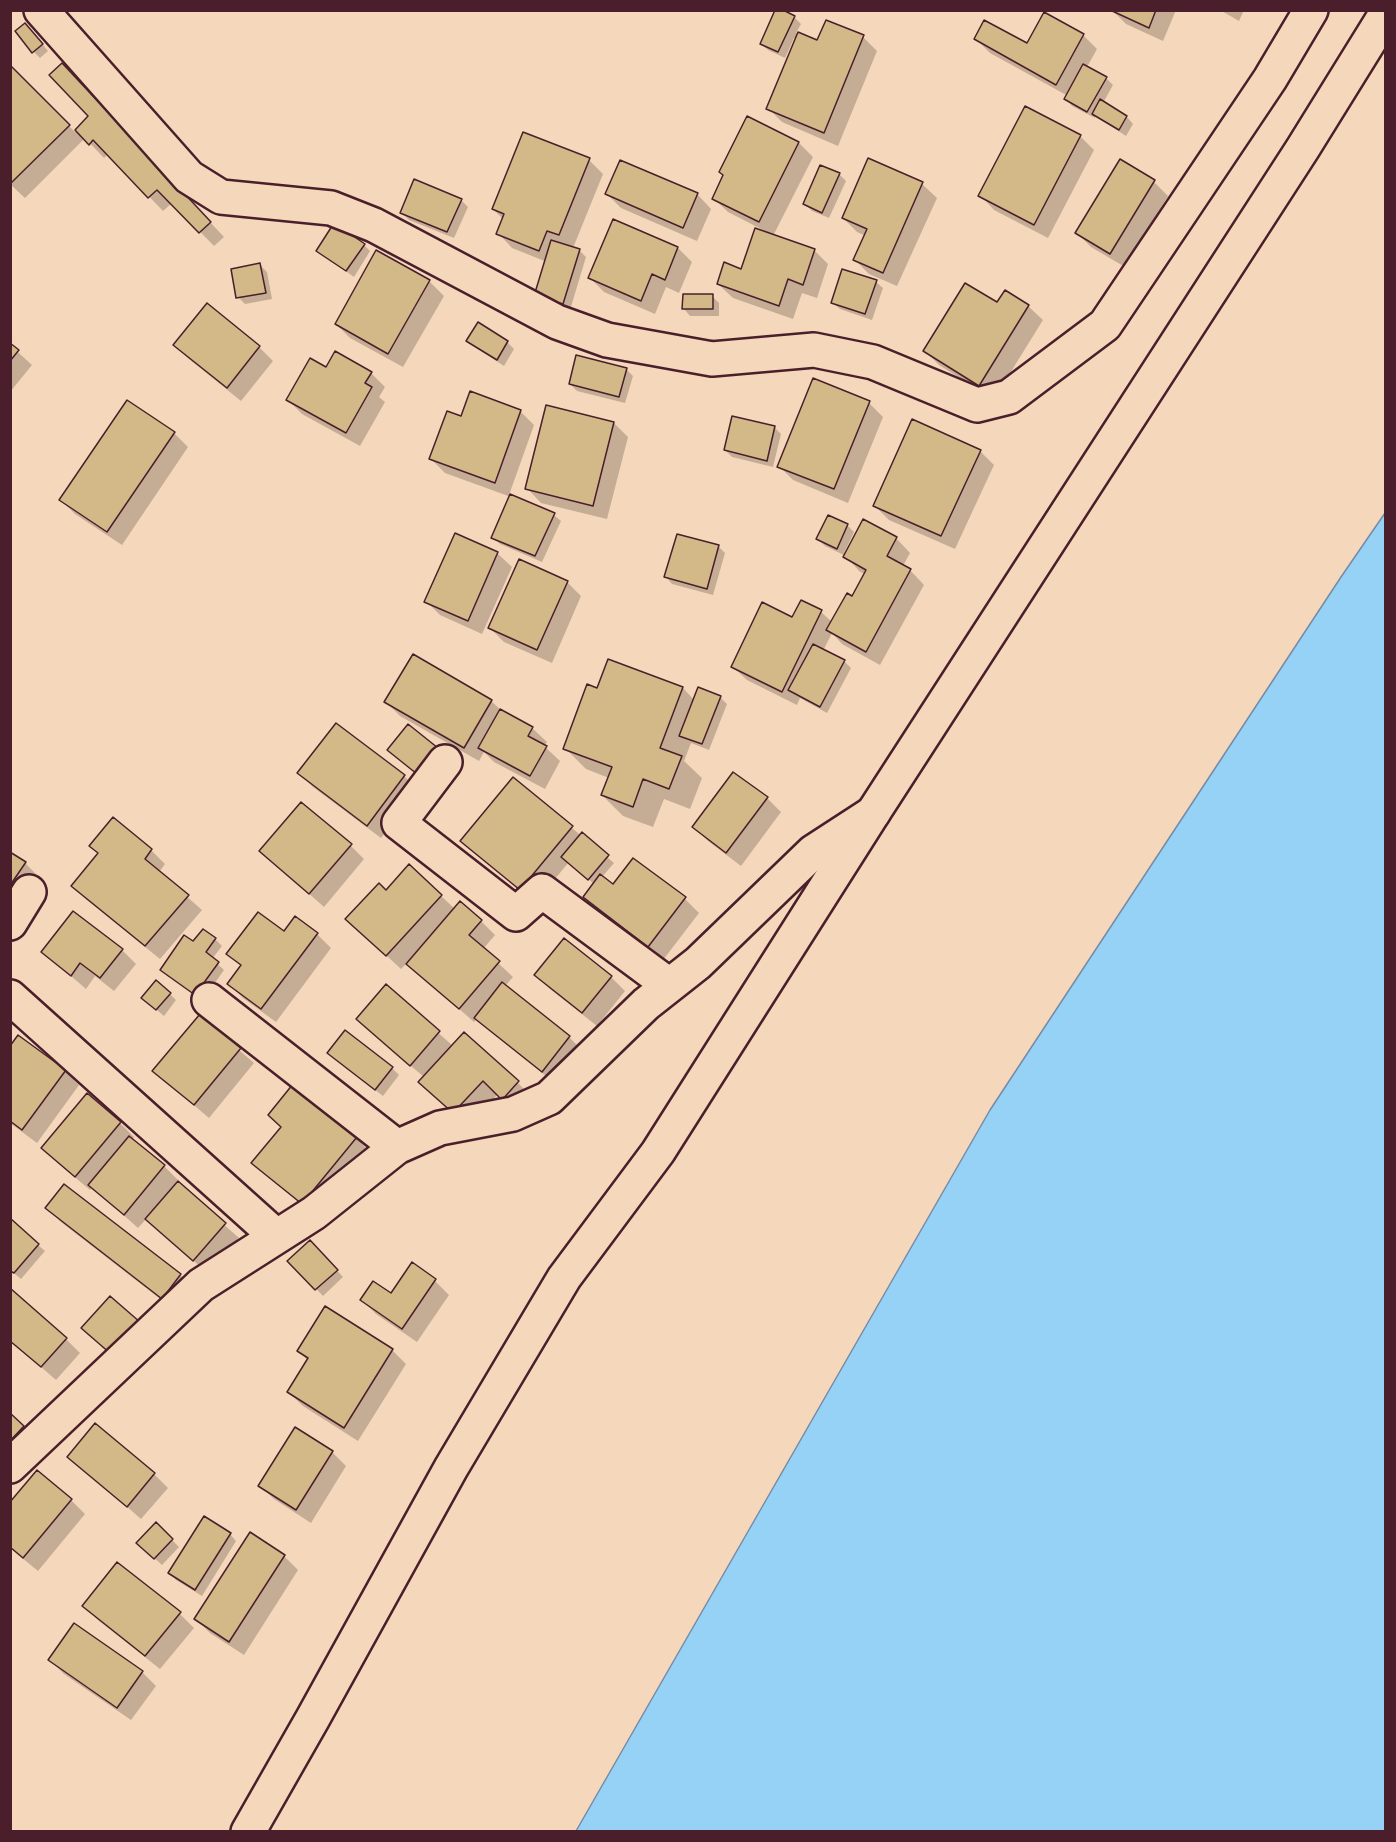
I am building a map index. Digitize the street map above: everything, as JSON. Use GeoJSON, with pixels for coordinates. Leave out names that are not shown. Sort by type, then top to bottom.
{"type":"FeatureCollection","features":[{"type":"Feature","properties":{"kind":"street"},"geometry":{"type":"LineString","coordinates":[[41,10],[189,177],[221,197],[331,208],[374,225],[557,322],[607,340],[712,359],[814,350],[873,362],[977,405],[1009,397],[1105,325],[1270,79],[1311,10]]}},
{"type":"Feature","properties":{"kind":"street"},"geometry":{"type":"LineString","coordinates":[[248,1832],[314,1718],[451,1468],[564,1278],[658,1152],[873,813],[1303,148],[1386,14]]}},
{"type":"Feature","properties":{"kind":"street"},"geometry":{"type":"LineString","coordinates":[[445,762],[399,823],[516,914],[542,891],[669,985]]}},
{"type":"Feature","properties":{"kind":"street"},"geometry":{"type":"LineString","coordinates":[[10,1466],[201,1286],[276,1236],[314,1214],[397,1147],[440,1128],[513,1114],[549,1098],[669,985],[698,963],[813,852],[873,813]]}},
{"type":"Feature","properties":{"kind":"street"},"geometry":{"type":"LineString","coordinates":[[10,923],[29,892]]}},
{"type":"Feature","properties":{"kind":"street"},"geometry":{"type":"LineString","coordinates":[[10,997],[276,1236]]}},
{"type":"Feature","properties":{"kind":"street"},"geometry":{"type":"LineString","coordinates":[[209,1000],[397,1147]]}},
{"type":"Feature","properties":{"kind":"water"},"geometry":{"type":"Polygon","coordinates":[[[1385,513],[1385,1831],[576,1831],[990,1110],[1385,513]]]}},
{"type":"Feature","properties":{"kind":"building"},"geometry":{"type":"Polygon","coordinates":[[[775,10],[783,10],[795,16],[778,52],[760,44],[775,10]]]}},
{"type":"Feature","properties":{"kind":"building"},"geometry":{"type":"Polygon","coordinates":[[[1110,10],[1156,10],[1149,28],[1110,10]]]}},
{"type":"Feature","properties":{"kind":"building"},"geometry":{"type":"Polygon","coordinates":[[[1044,12],[1084,34],[1056,85],[974,39],[984,20],[1027,43],[1044,12]]]}},
{"type":"Feature","properties":{"kind":"building"},"geometry":{"type":"Polygon","coordinates":[[[826,20],[864,35],[824,133],[766,109],[798,32],[817,40],[826,20]]]}},
{"type":"Feature","properties":{"kind":"building"},"geometry":{"type":"Polygon","coordinates":[[[25,23],[43,44],[32,53],[15,31],[25,23]]]}},
{"type":"Feature","properties":{"kind":"building"},"geometry":{"type":"Polygon","coordinates":[[[62,63],[211,222],[199,233],[157,190],[148,198],[93,140],[89,145],[75,130],[88,116],[49,75],[62,63]]]}},
{"type":"Feature","properties":{"kind":"building"},"geometry":{"type":"Polygon","coordinates":[[[1083,64],[1107,77],[1087,112],[1064,99],[1083,64]]]}},
{"type":"Feature","properties":{"kind":"building"},"geometry":{"type":"Polygon","coordinates":[[[10,65],[70,125],[10,184],[10,65]]]}},
{"type":"Feature","properties":{"kind":"building"},"geometry":{"type":"Polygon","coordinates":[[[1100,99],[1127,116],[1119,130],[1092,114],[1100,99]]]}},
{"type":"Feature","properties":{"kind":"building"},"geometry":{"type":"Polygon","coordinates":[[[1025,106],[1081,135],[1034,225],[978,196],[1025,106]]]}},
{"type":"Feature","properties":{"kind":"building"},"geometry":{"type":"Polygon","coordinates":[[[747,116],[799,142],[759,222],[712,199],[723,175],[719,172],[747,116]]]}},
{"type":"Feature","properties":{"kind":"building"},"geometry":{"type":"Polygon","coordinates":[[[523,132],[590,158],[559,235],[547,231],[539,251],[496,234],[504,214],[492,209],[523,132]]]}},
{"type":"Feature","properties":{"kind":"building"},"geometry":{"type":"Polygon","coordinates":[[[868,158],[923,182],[883,273],[853,260],[867,229],[842,218],[868,158]]]}},
{"type":"Feature","properties":{"kind":"building"},"geometry":{"type":"Polygon","coordinates":[[[1120,159],[1155,180],[1110,254],[1075,233],[1120,159]]]}},
{"type":"Feature","properties":{"kind":"building"},"geometry":{"type":"Polygon","coordinates":[[[620,160],[698,193],[683,228],[605,194],[620,160]]]}},
{"type":"Feature","properties":{"kind":"building"},"geometry":{"type":"Polygon","coordinates":[[[820,165],[840,173],[822,213],[803,204],[820,165]]]}},
{"type":"Feature","properties":{"kind":"building"},"geometry":{"type":"Polygon","coordinates":[[[414,179],[462,199],[447,232],[400,213],[414,179]]]}},
{"type":"Feature","properties":{"kind":"building"},"geometry":{"type":"Polygon","coordinates":[[[613,219],[678,247],[665,280],[652,274],[641,301],[588,278],[613,219]]]}},
{"type":"Feature","properties":{"kind":"building"},"geometry":{"type":"Polygon","coordinates":[[[334,223],[365,244],[346,271],[316,251],[334,223]]]}},
{"type":"Feature","properties":{"kind":"building"},"geometry":{"type":"Polygon","coordinates":[[[755,228],[815,249],[803,285],[788,279],[779,306],[717,284],[724,262],[741,269],[755,228]]]}},
{"type":"Feature","properties":{"kind":"building"},"geometry":{"type":"Polygon","coordinates":[[[551,240],[580,249],[563,304],[534,296],[551,240]]]}},
{"type":"Feature","properties":{"kind":"building"},"geometry":{"type":"Polygon","coordinates":[[[376,250],[430,280],[388,354],[335,324],[376,250]]]}},
{"type":"Feature","properties":{"kind":"building"},"geometry":{"type":"Polygon","coordinates":[[[260,263],[266,293],[236,298],[231,269],[260,263]]]}},
{"type":"Feature","properties":{"kind":"building"},"geometry":{"type":"Polygon","coordinates":[[[842,269],[877,280],[865,314],[831,303],[842,269]]]}},
{"type":"Feature","properties":{"kind":"building"},"geometry":{"type":"Polygon","coordinates":[[[965,283],[997,302],[1005,290],[1029,305],[979,386],[923,351],[965,283]]]}},
{"type":"Feature","properties":{"kind":"building"},"geometry":{"type":"Polygon","coordinates":[[[683,294],[713,294],[713,309],[682,309],[683,294]]]}},
{"type":"Feature","properties":{"kind":"building"},"geometry":{"type":"Polygon","coordinates":[[[207,303],[260,346],[227,388],[173,345],[207,303]]]}},
{"type":"Feature","properties":{"kind":"building"},"geometry":{"type":"Polygon","coordinates":[[[478,322],[508,341],[497,360],[466,341],[478,322]]]}},
{"type":"Feature","properties":{"kind":"building"},"geometry":{"type":"Polygon","coordinates":[[[10,343],[19,350],[10,361],[10,343]]]}},
{"type":"Feature","properties":{"kind":"building"},"geometry":{"type":"Polygon","coordinates":[[[335,351],[372,372],[365,383],[372,387],[346,433],[286,400],[310,358],[326,367],[335,351]]]}},
{"type":"Feature","properties":{"kind":"building"},"geometry":{"type":"Polygon","coordinates":[[[576,355],[627,368],[619,397],[569,384],[576,355]]]}},
{"type":"Feature","properties":{"kind":"building"},"geometry":{"type":"Polygon","coordinates":[[[813,378],[870,401],[834,489],[777,467],[813,378]]]}},
{"type":"Feature","properties":{"kind":"building"},"geometry":{"type":"Polygon","coordinates":[[[470,391],[521,410],[495,483],[429,459],[447,411],[461,416],[470,391]]]}},
{"type":"Feature","properties":{"kind":"building"},"geometry":{"type":"Polygon","coordinates":[[[127,400],[175,432],[107,532],[59,500],[127,400]]]}},
{"type":"Feature","properties":{"kind":"building"},"geometry":{"type":"Polygon","coordinates":[[[546,405],[614,422],[593,506],[525,489],[546,405]]]}},
{"type":"Feature","properties":{"kind":"building"},"geometry":{"type":"Polygon","coordinates":[[[732,416],[775,426],[767,461],[724,450],[732,416]]]}},
{"type":"Feature","properties":{"kind":"building"},"geometry":{"type":"Polygon","coordinates":[[[912,419],[981,450],[941,536],[873,506],[912,419]]]}},
{"type":"Feature","properties":{"kind":"building"},"geometry":{"type":"Polygon","coordinates":[[[510,494],[555,513],[535,556],[491,538],[510,494]]]}},
{"type":"Feature","properties":{"kind":"building"},"geometry":{"type":"Polygon","coordinates":[[[828,515],[848,524],[837,549],[816,539],[828,515]]]}},
{"type":"Feature","properties":{"kind":"building"},"geometry":{"type":"Polygon","coordinates":[[[863,519],[897,537],[887,556],[911,569],[866,652],[826,630],[847,593],[852,596],[866,570],[843,557],[863,519]]]}},
{"type":"Feature","properties":{"kind":"building"},"geometry":{"type":"Polygon","coordinates":[[[455,533],[498,552],[468,621],[424,602],[455,533]]]}},
{"type":"Feature","properties":{"kind":"building"},"geometry":{"type":"Polygon","coordinates":[[[677,534],[719,545],[707,589],[664,577],[677,534]]]}},
{"type":"Feature","properties":{"kind":"building"},"geometry":{"type":"Polygon","coordinates":[[[519,559],[568,581],[537,650],[488,628],[519,559]]]}},
{"type":"Feature","properties":{"kind":"building"},"geometry":{"type":"Polygon","coordinates":[[[801,600],[822,610],[782,692],[731,667],[762,602],[792,617],[801,600]]]}},
{"type":"Feature","properties":{"kind":"building"},"geometry":{"type":"Polygon","coordinates":[[[813,644],[845,660],[820,707],[788,690],[813,644]]]}},
{"type":"Feature","properties":{"kind":"building"},"geometry":{"type":"Polygon","coordinates":[[[413,654],[492,700],[464,748],[384,702],[413,654]]]}},
{"type":"Feature","properties":{"kind":"building"},"geometry":{"type":"Polygon","coordinates":[[[608,659],[683,687],[660,748],[682,756],[669,789],[643,779],[633,807],[601,795],[612,767],[563,749],[587,684],[597,688],[608,659]]]}},
{"type":"Feature","properties":{"kind":"building"},"geometry":{"type":"Polygon","coordinates":[[[698,687],[721,696],[702,744],[679,736],[698,687]]]}},
{"type":"Feature","properties":{"kind":"building"},"geometry":{"type":"Polygon","coordinates":[[[500,709],[533,727],[528,736],[547,746],[530,776],[478,748],[500,709]]]}},
{"type":"Feature","properties":{"kind":"building"},"geometry":{"type":"Polygon","coordinates":[[[336,723],[405,775],[367,826],[297,773],[336,723]]]}},
{"type":"Feature","properties":{"kind":"building"},"geometry":{"type":"Polygon","coordinates":[[[408,724],[443,752],[422,778],[387,750],[408,724]]]}},
{"type":"Feature","properties":{"kind":"building"},"geometry":{"type":"Polygon","coordinates":[[[733,772],[768,797],[726,853],[692,827],[733,772]]]}},
{"type":"Feature","properties":{"kind":"building"},"geometry":{"type":"Polygon","coordinates":[[[513,777],[573,826],[520,890],[460,841],[513,777]]]}},
{"type":"Feature","properties":{"kind":"building"},"geometry":{"type":"Polygon","coordinates":[[[301,802],[352,844],[309,894],[259,851],[301,802]]]}},
{"type":"Feature","properties":{"kind":"building"},"geometry":{"type":"Polygon","coordinates":[[[113,817],[152,849],[145,859],[189,895],[145,946],[71,886],[98,853],[89,846],[113,817]]]}},
{"type":"Feature","properties":{"kind":"building"},"geometry":{"type":"Polygon","coordinates":[[[582,832],[609,855],[588,880],[561,857],[582,832]]]}},
{"type":"Feature","properties":{"kind":"building"},"geometry":{"type":"Polygon","coordinates":[[[10,852],[26,862],[11,884],[18,889],[10,900],[10,852]]]}},
{"type":"Feature","properties":{"kind":"building"},"geometry":{"type":"Polygon","coordinates":[[[633,858],[686,897],[648,947],[583,897],[600,874],[613,884],[633,858]]]}},
{"type":"Feature","properties":{"kind":"building"},"geometry":{"type":"Polygon","coordinates":[[[409,864],[442,895],[386,956],[345,919],[379,883],[386,890],[409,864]]]}},
{"type":"Feature","properties":{"kind":"building"},"geometry":{"type":"Polygon","coordinates":[[[460,901],[482,920],[469,935],[500,961],[459,1009],[406,964],[460,901]]]}},
{"type":"Feature","properties":{"kind":"building"},"geometry":{"type":"Polygon","coordinates":[[[73,911],[123,949],[100,978],[80,963],[71,976],[41,952],[73,911]]]}},
{"type":"Feature","properties":{"kind":"building"},"geometry":{"type":"Polygon","coordinates":[[[258,912],[284,931],[295,916],[318,933],[261,1009],[227,984],[241,965],[226,954],[258,912]]]}},
{"type":"Feature","properties":{"kind":"building"},"geometry":{"type":"Polygon","coordinates":[[[203,929],[216,938],[206,952],[219,962],[195,995],[160,970],[184,935],[193,941],[203,929]]]}},
{"type":"Feature","properties":{"kind":"building"},"geometry":{"type":"Polygon","coordinates":[[[564,938],[612,976],[582,1013],[534,975],[564,938]]]}},
{"type":"Feature","properties":{"kind":"building"},"geometry":{"type":"Polygon","coordinates":[[[156,980],[171,993],[156,1010],[141,998],[156,980]]]}},
{"type":"Feature","properties":{"kind":"building"},"geometry":{"type":"Polygon","coordinates":[[[502,982],[570,1036],[542,1072],[474,1018],[502,982]]]}},
{"type":"Feature","properties":{"kind":"building"},"geometry":{"type":"Polygon","coordinates":[[[386,984],[440,1031],[410,1066],[356,1019],[386,984]]]}},
{"type":"Feature","properties":{"kind":"building"},"geometry":{"type":"Polygon","coordinates":[[[200,1014],[241,1048],[194,1105],[152,1071],[200,1014]]]}},
{"type":"Feature","properties":{"kind":"building"},"geometry":{"type":"Polygon","coordinates":[[[345,1030],[393,1067],[375,1090],[327,1053],[345,1030]]]}},
{"type":"Feature","properties":{"kind":"building"},"geometry":{"type":"Polygon","coordinates":[[[464,1032],[519,1081],[502,1100],[483,1081],[453,1113],[418,1082],[464,1032]]]}},
{"type":"Feature","properties":{"kind":"building"},"geometry":{"type":"Polygon","coordinates":[[[18,1035],[66,1070],[22,1130],[10,1121],[10,1046],[18,1035]]]}},
{"type":"Feature","properties":{"kind":"building"},"geometry":{"type":"Polygon","coordinates":[[[293,1084],[357,1137],[302,1204],[251,1163],[281,1127],[268,1115],[293,1084]]]}},
{"type":"Feature","properties":{"kind":"building"},"geometry":{"type":"Polygon","coordinates":[[[87,1093],[121,1122],[75,1177],[41,1148],[87,1093]]]}},
{"type":"Feature","properties":{"kind":"building"},"geometry":{"type":"Polygon","coordinates":[[[129,1136],[165,1165],[124,1215],[88,1185],[129,1136]]]}},
{"type":"Feature","properties":{"kind":"building"},"geometry":{"type":"Polygon","coordinates":[[[178,1181],[226,1223],[193,1261],[145,1219],[178,1181]]]}},
{"type":"Feature","properties":{"kind":"building"},"geometry":{"type":"Polygon","coordinates":[[[64,1184],[181,1274],[162,1299],[45,1208],[64,1184]]]}},
{"type":"Feature","properties":{"kind":"building"},"geometry":{"type":"Polygon","coordinates":[[[10,1218],[39,1244],[14,1273],[10,1271],[10,1218]]]}},
{"type":"Feature","properties":{"kind":"building"},"geometry":{"type":"Polygon","coordinates":[[[310,1240],[338,1270],[315,1290],[287,1261],[310,1240]]]}},
{"type":"Feature","properties":{"kind":"building"},"geometry":{"type":"Polygon","coordinates":[[[412,1262],[436,1279],[402,1329],[360,1300],[373,1281],[391,1293],[412,1262]]]}},
{"type":"Feature","properties":{"kind":"building"},"geometry":{"type":"Polygon","coordinates":[[[10,1288],[67,1338],[41,1367],[10,1341],[10,1288]]]}},
{"type":"Feature","properties":{"kind":"building"},"geometry":{"type":"Polygon","coordinates":[[[110,1296],[148,1329],[119,1361],[81,1328],[110,1296]]]}},
{"type":"Feature","properties":{"kind":"building"},"geometry":{"type":"Polygon","coordinates":[[[325,1306],[393,1349],[344,1428],[287,1392],[308,1358],[297,1351],[325,1306]]]}},
{"type":"Feature","properties":{"kind":"building"},"geometry":{"type":"Polygon","coordinates":[[[10,1413],[24,1426],[10,1441],[10,1413]]]}},
{"type":"Feature","properties":{"kind":"building"},"geometry":{"type":"Polygon","coordinates":[[[95,1423],[155,1473],[127,1507],[67,1457],[95,1423]]]}},
{"type":"Feature","properties":{"kind":"building"},"geometry":{"type":"Polygon","coordinates":[[[295,1427],[333,1451],[296,1510],[258,1486],[295,1427]]]}},
{"type":"Feature","properties":{"kind":"building"},"geometry":{"type":"Polygon","coordinates":[[[37,1470],[72,1499],[23,1558],[10,1547],[10,1502],[37,1470]]]}},
{"type":"Feature","properties":{"kind":"building"},"geometry":{"type":"Polygon","coordinates":[[[204,1516],[231,1533],[195,1590],[168,1573],[204,1516]]]}},
{"type":"Feature","properties":{"kind":"building"},"geometry":{"type":"Polygon","coordinates":[[[156,1522],[173,1539],[154,1559],[136,1543],[156,1522]]]}},
{"type":"Feature","properties":{"kind":"building"},"geometry":{"type":"Polygon","coordinates":[[[250,1532],[285,1555],[229,1642],[194,1619],[250,1532]]]}},
{"type":"Feature","properties":{"kind":"building"},"geometry":{"type":"Polygon","coordinates":[[[117,1562],[181,1612],[145,1656],[82,1606],[117,1562]]]}},
{"type":"Feature","properties":{"kind":"building"},"geometry":{"type":"Polygon","coordinates":[[[74,1623],[143,1671],[117,1708],[48,1660],[74,1623]]]}}]}
